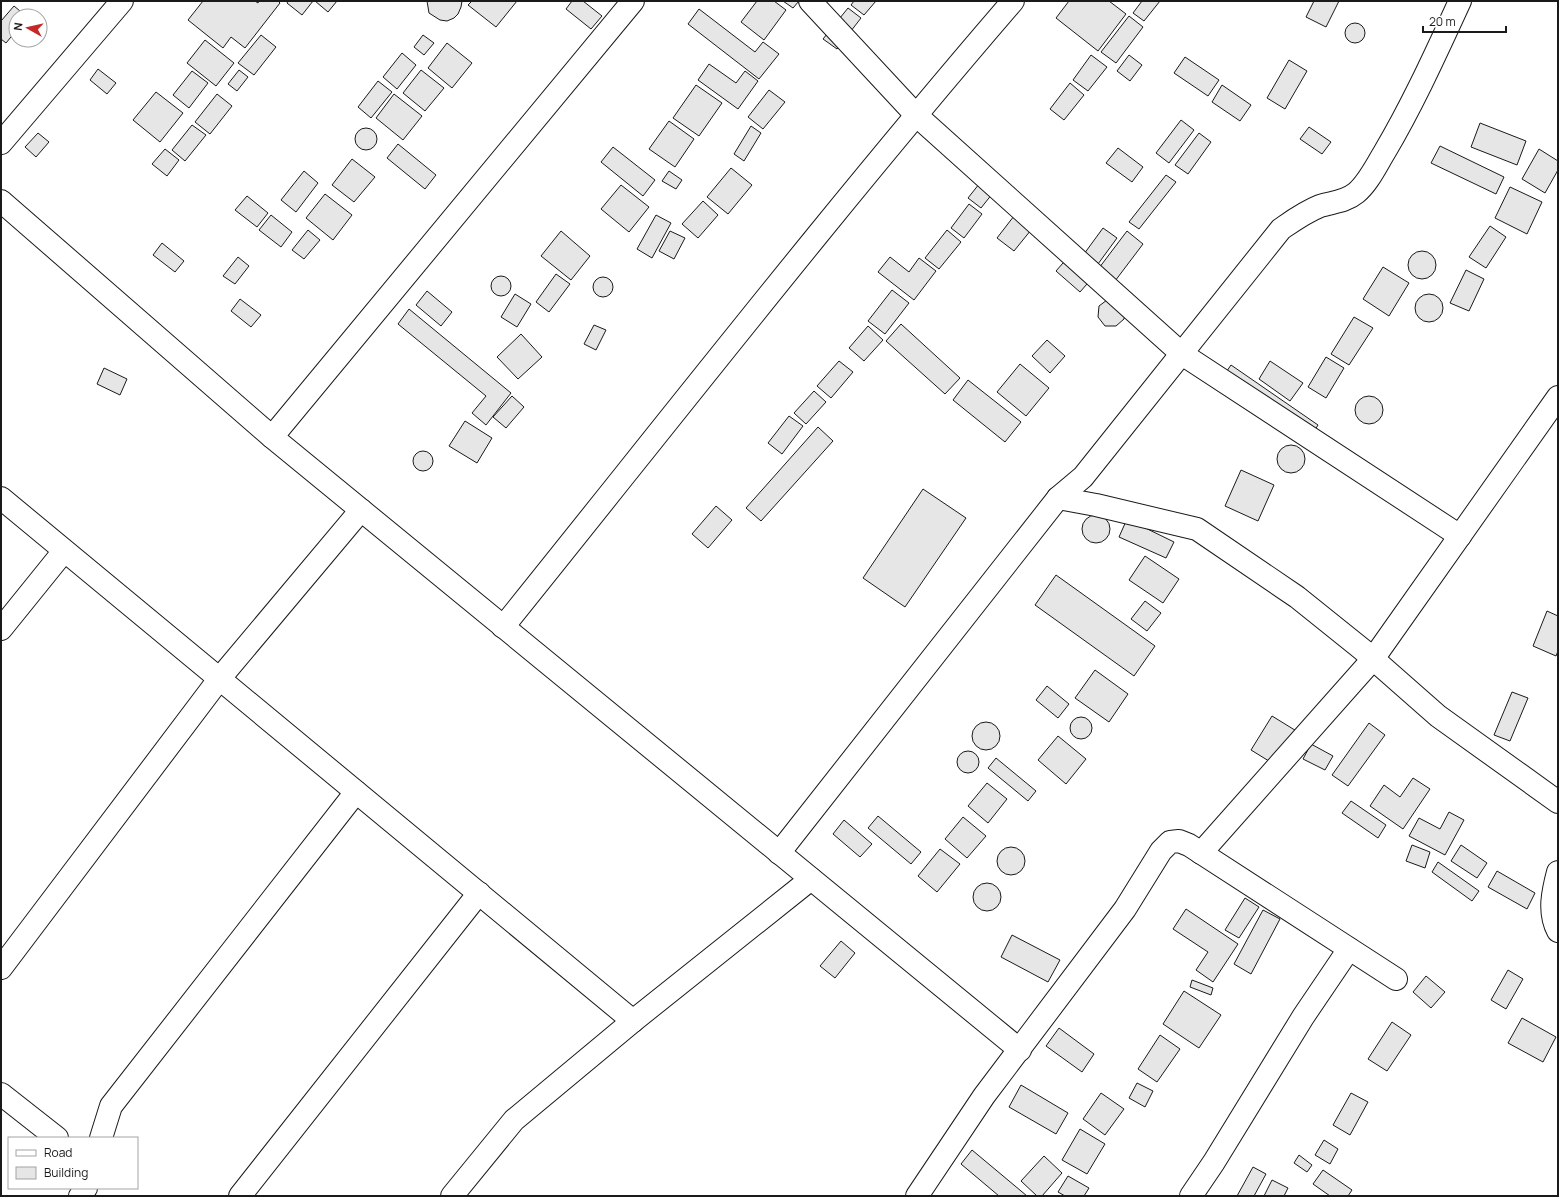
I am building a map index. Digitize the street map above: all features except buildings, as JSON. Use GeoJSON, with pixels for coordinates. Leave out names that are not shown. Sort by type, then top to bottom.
{"type":"FeatureCollection","features":[{"type":"Feature","properties":{"kind":"street"},"geometry":{"type":"LineString","coordinates":[[1,143],[122,1]]}},
{"type":"Feature","properties":{"kind":"street"},"geometry":{"type":"LineString","coordinates":[[272,437],[633,1]]}},
{"type":"Feature","properties":{"kind":"street"},"geometry":{"type":"LineString","coordinates":[[810,1],[916,115],[1182,354],[1460,536]]}},
{"type":"Feature","properties":{"kind":"street"},"geometry":{"type":"LineString","coordinates":[[503,627],[778,282],[916,115],[1013,1]]}},
{"type":"Feature","properties":{"kind":"street"},"geometry":{"type":"LineString","coordinates":[[779,853],[1058,498],[1083,477],[1281,229],[1298,216],[1321,206],[1342,202],[1357,192],[1373,171],[1395,133],[1430,67],[1460,1]]}},
{"type":"Feature","properties":{"kind":"street"},"geometry":{"type":"LineString","coordinates":[[1,201],[272,437],[1020,1050]]}},
{"type":"Feature","properties":{"kind":"street"},"geometry":{"type":"LineString","coordinates":[[1201,853],[1374,659],[1558,397]]}},
{"type":"Feature","properties":{"kind":"street"},"geometry":{"type":"LineString","coordinates":[[1,498],[633,1020]]}},
{"type":"Feature","properties":{"kind":"street"},"geometry":{"type":"LineString","coordinates":[[1058,498],[1096,505],[1197,529],[1298,597],[1374,659],[1438,716],[1558,802]]}},
{"type":"Feature","properties":{"kind":"street"},"geometry":{"type":"LineString","coordinates":[[1,966],[220,678],[361,510]]}},
{"type":"Feature","properties":{"kind":"street"},"geometry":{"type":"LineString","coordinates":[[1,629],[64,551]]}},
{"type":"Feature","properties":{"kind":"street"},"geometry":{"type":"LineString","coordinates":[[101,1137],[111,1106],[356,792]]}},
{"type":"Feature","properties":{"kind":"street"},"geometry":{"type":"LineString","coordinates":[[917,1196],[984,1096],[1125,909],[1170,842],[1178,841],[1189,845],[1396,979]]}},
{"type":"Feature","properties":{"kind":"street"},"geometry":{"type":"LineString","coordinates":[[1558,872],[1552,901],[1553,921],[1558,930]]}},
{"type":"Feature","properties":{"kind":"street"},"geometry":{"type":"LineString","coordinates":[[452,1196],[514,1120],[633,1020],[811,879]]}},
{"type":"Feature","properties":{"kind":"street"},"geometry":{"type":"LineString","coordinates":[[240,1196],[479,893]]}},
{"type":"Feature","properties":{"kind":"street"},"geometry":{"type":"LineString","coordinates":[[1191,1196],[1214,1162],[1299,1024],[1349,948]]}},
{"type":"Feature","properties":{"kind":"street"},"geometry":{"type":"LineString","coordinates":[[1,1094],[56,1137]]}}]}
